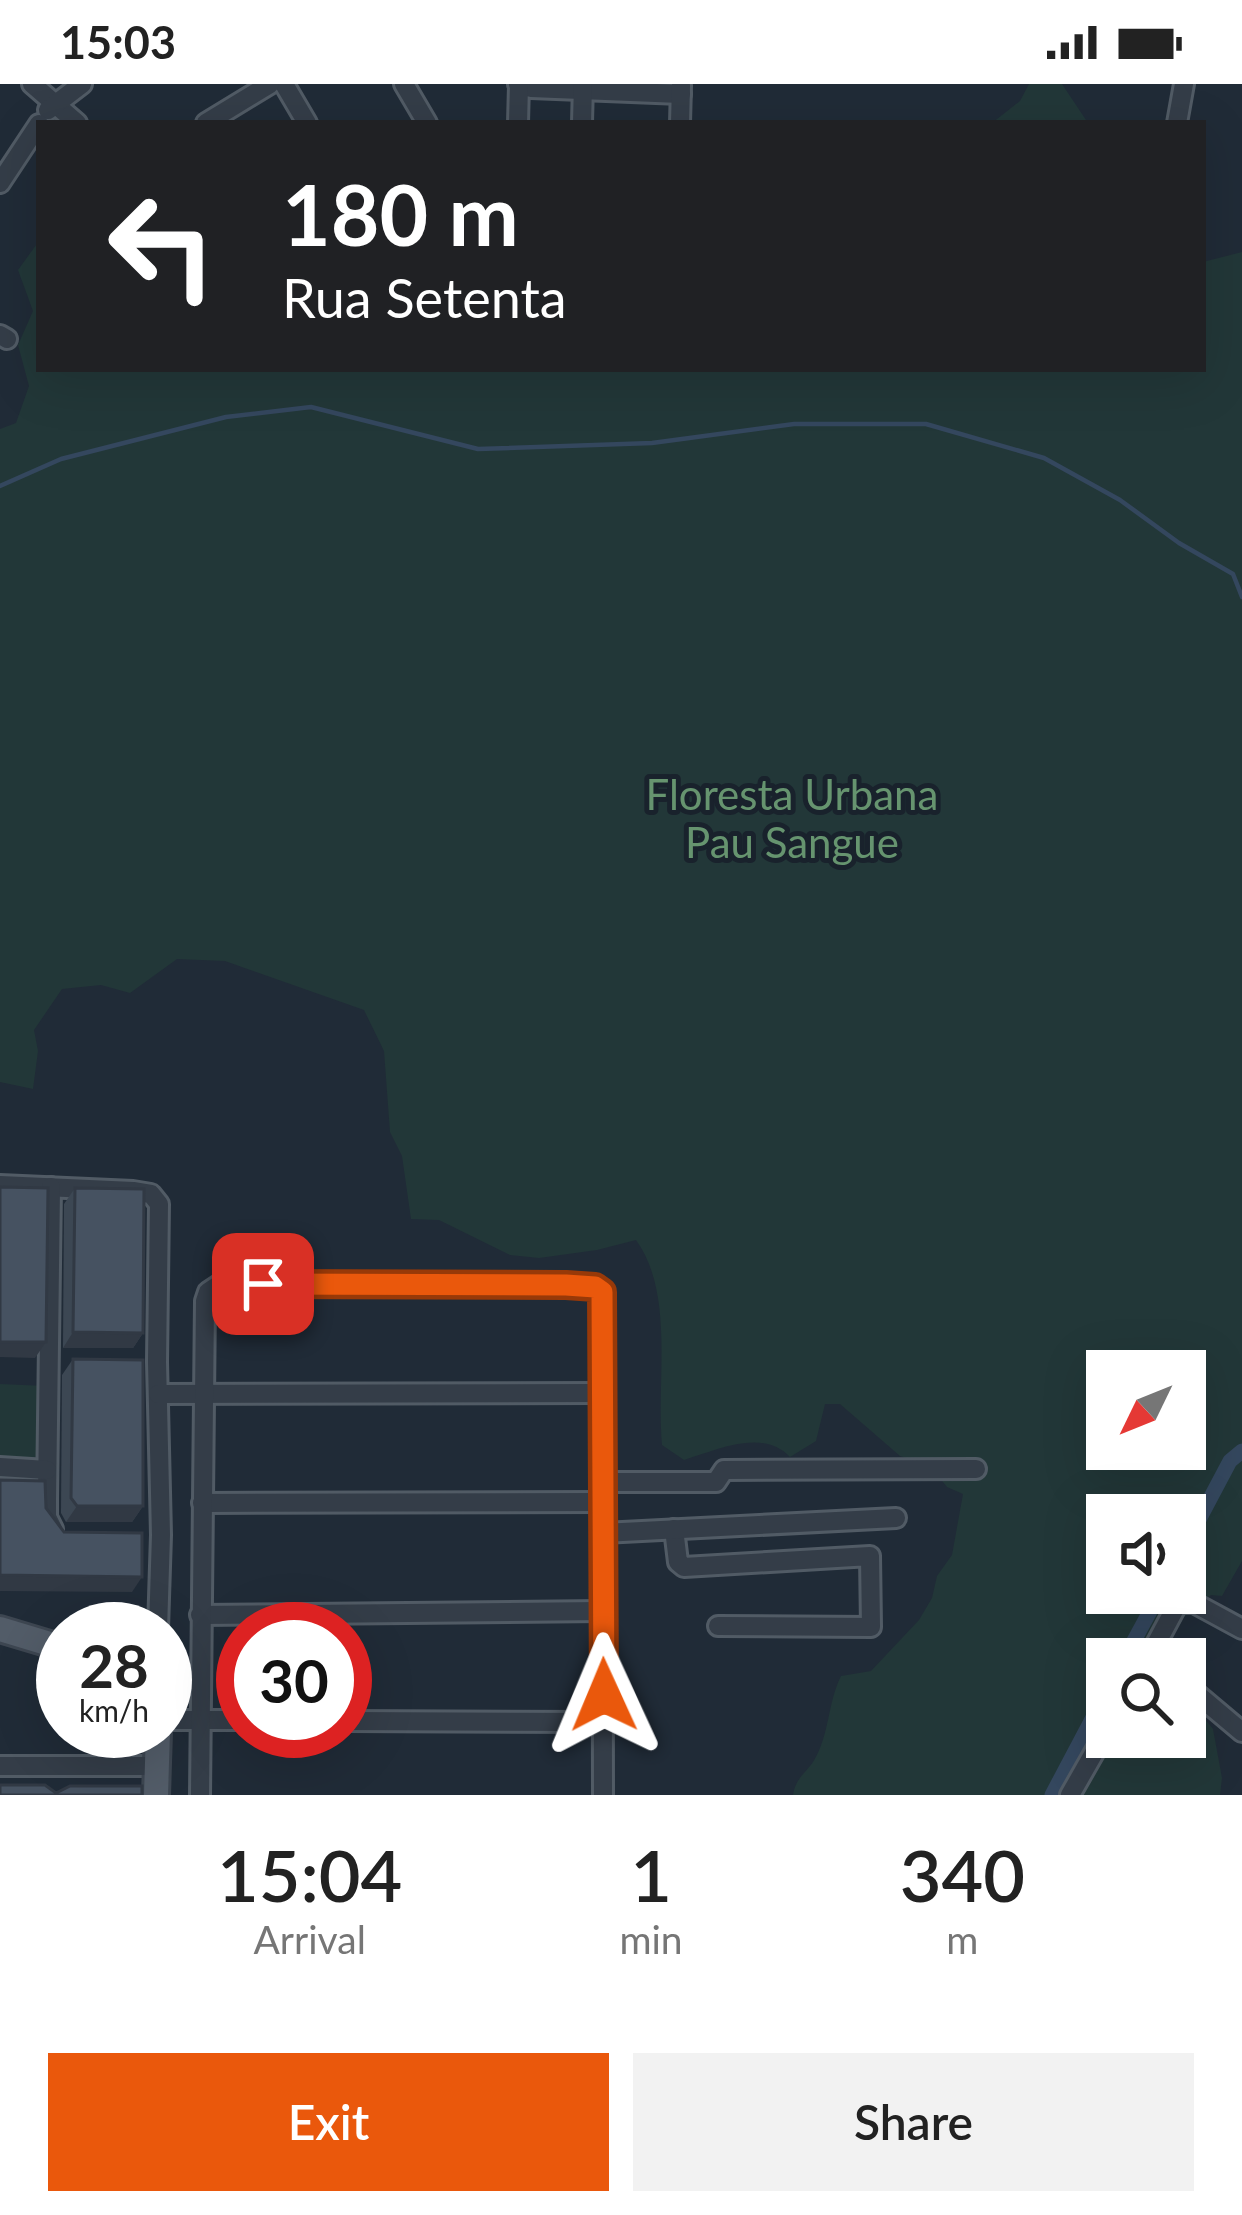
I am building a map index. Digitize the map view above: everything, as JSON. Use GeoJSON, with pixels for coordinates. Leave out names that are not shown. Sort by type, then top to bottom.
{"type":"FeatureCollection","features":[{"type":"Feature","properties":{"kind":"main road"},"geometry":{"type":"LineString","coordinates":[[156,1758],[156,1795]]}},
{"type":"Feature","properties":{"kind":"street"},"geometry":{"type":"LineString","coordinates":[[32,84],[74,120]]}},
{"type":"Feature","properties":{"kind":"street"},"geometry":{"type":"LineString","coordinates":[[41,120],[53,102],[82,84]]}},
{"type":"Feature","properties":{"kind":"street"},"geometry":{"type":"LineString","coordinates":[[211,120],[270,84]]}},
{"type":"Feature","properties":{"kind":"street"},"geometry":{"type":"LineString","coordinates":[[284,84],[305,120]]}},
{"type":"Feature","properties":{"kind":"street"},"geometry":{"type":"LineString","coordinates":[[404,84],[425,120]]}},
{"type":"Feature","properties":{"kind":"street"},"geometry":{"type":"LineString","coordinates":[[1178,120],[1184,84]]}},
{"type":"Feature","properties":{"kind":"street"},"geometry":{"type":"LineString","coordinates":[[518,120],[519,85],[681,89],[680,120]]}},
{"type":"Feature","properties":{"kind":"street"},"geometry":{"type":"LineString","coordinates":[[582,120],[583,86]]}},
{"type":"Feature","properties":{"kind":"street"},"geometry":{"type":"LineString","coordinates":[[0,183],[36,128]]}},
{"type":"Feature","properties":{"kind":"street"},"geometry":{"type":"LineString","coordinates":[[0,1185],[133,1191],[156,1198],[161,1218],[151,1535],[156,1602]]}},
{"type":"Feature","properties":{"kind":"street"},"geometry":{"type":"LineString","coordinates":[[51,1187],[47,1517],[59,1535],[80,1535]]}},
{"type":"Feature","properties":{"kind":"street"},"geometry":{"type":"LineString","coordinates":[[200,1795],[205,1301],[208,1292],[220,1284],[585,1286],[602,1292],[603,1795]]}},
{"type":"Feature","properties":{"kind":"street"},"geometry":{"type":"LineString","coordinates":[[49,1361],[70,1361]]}},
{"type":"Feature","properties":{"kind":"street"},"geometry":{"type":"LineString","coordinates":[[135,1361],[157,1362]]}},
{"type":"Feature","properties":{"kind":"street"},"geometry":{"type":"LineString","coordinates":[[158,1394],[603,1393]]}},
{"type":"Feature","properties":{"kind":"street"},"geometry":{"type":"LineString","coordinates":[[0,1467],[47,1470]]}},
{"type":"Feature","properties":{"kind":"street"},"geometry":{"type":"LineString","coordinates":[[202,1503],[603,1492],[716,1482],[724,1470],[976,1469]]}},
{"type":"Feature","properties":{"kind":"street"},"geometry":{"type":"LineString","coordinates":[[603,1533],[896,1518]]}},
{"type":"Feature","properties":{"kind":"street"},"geometry":{"type":"LineString","coordinates":[[674,1529],[678,1562],[685,1567],[870,1556],[872,1628],[718,1626]]}},
{"type":"Feature","properties":{"kind":"street"},"geometry":{"type":"LineString","coordinates":[[1158,1638],[1178,1603],[1194,1604],[1242,1629]]}},
{"type":"Feature","properties":{"kind":"street"},"geometry":{"type":"LineString","coordinates":[[200,1615],[602,1611]]}},
{"type":"Feature","properties":{"kind":"street"},"geometry":{"type":"LineString","coordinates":[[1206,1702],[1242,1732]]}},
{"type":"Feature","properties":{"kind":"street"},"geometry":{"type":"LineString","coordinates":[[192,1720],[216,1720]]}},
{"type":"Feature","properties":{"kind":"street"},"geometry":{"type":"LineString","coordinates":[[372,1721],[604,1722]]}},
{"type":"Feature","properties":{"kind":"street"},"geometry":{"type":"LineString","coordinates":[[1070,1795],[1091,1758]]}},
{"type":"Feature","properties":{"kind":"street"},"geometry":{"type":"LineString","coordinates":[[0,1766],[47,1773],[156,1766]]}},
{"type":"Feature","properties":{"kind":"green space"},"geometry":{"type":"Polygon","coordinates":[[[1029,84],[1062,84],[1086,120],[996,120],[1020,101],[1029,84]]]}},
{"type":"Feature","properties":{"kind":"green space","name":"Floresta Urbana Pau Sangue"},"geometry":{"type":"Polygon","coordinates":[[[36,245],[36,372],[1206,372],[1206,261],[1242,252],[1242,1561],[1222,1596],[1206,1599],[1206,1494],[1086,1494],[1086,1614],[1188,1614],[1172,1627],[1173,1638],[1086,1638],[1086,1758],[1206,1758],[1206,1720],[1213,1729],[1222,1778],[1220,1795],[793,1795],[819,1752],[841,1676],[871,1671],[919,1620],[932,1598],[937,1576],[952,1555],[963,1494],[947,1487],[930,1466],[900,1456],[840,1404],[825,1404],[816,1441],[790,1457],[779,1448],[753,1443],[684,1460],[662,1445],[660,1312],[648,1262],[636,1240],[539,1258],[510,1255],[439,1220],[411,1219],[402,1156],[390,1132],[384,1051],[364,1010],[225,961],[177,959],[130,993],[101,985],[62,989],[34,1030],[38,1051],[33,1089],[0,1082],[0,429],[16,423],[29,386],[18,345],[33,311],[18,270],[36,245]]]}},
{"type":"Feature","properties":{"kind":"green space"},"geometry":{"type":"Polygon","coordinates":[[[0,1384],[46,1386],[46,1467],[0,1465],[0,1384]]]}},
{"type":"Feature","properties":{"kind":"building"},"geometry":{"type":"Polygon","coordinates":[[[0,1187],[48,1188],[46,1342],[0,1342],[0,1187]]]}},
{"type":"Feature","properties":{"kind":"building"},"geometry":{"type":"Polygon","coordinates":[[[75,1188],[144,1189],[143,1333],[73,1332],[75,1188]]]}},
{"type":"Feature","properties":{"kind":"building"},"geometry":{"type":"Polygon","coordinates":[[[73,1359],[143,1360],[143,1506],[77,1506],[71,1498],[73,1359]]]}},
{"type":"Feature","properties":{"kind":"building"},"geometry":{"type":"Polygon","coordinates":[[[0,1480],[45,1481],[46,1508],[64,1532],[142,1533],[142,1577],[0,1575],[0,1480]]]}},
{"type":"Feature","properties":{"kind":"building"},"geometry":{"type":"Polygon","coordinates":[[[0,1785],[45,1785],[56,1793],[70,1786],[142,1786],[142,1795],[0,1795],[0,1785]]]}},
{"type":"Feature","properties":{"kind":"waterway"},"geometry":{"type":"LineString","coordinates":[[0,486],[61,459],[226,417],[311,407],[478,449],[652,443],[794,424],[926,424],[1044,458],[1120,500],[1179,543],[1233,574],[1242,597]]}},
{"type":"Feature","properties":{"kind":"waterway"},"geometry":{"type":"LineString","coordinates":[[1206,1506],[1230,1461],[1242,1451]]}},
{"type":"Feature","properties":{"kind":"waterway"},"geometry":{"type":"LineString","coordinates":[[1135,1638],[1149,1614]]}},
{"type":"Feature","properties":{"kind":"waterway"},"geometry":{"type":"LineString","coordinates":[[1052,1795],[1086,1731]]}},
{"type":"Feature","properties":{"kind":"route"},"geometry":{"type":"LineString","coordinates":[[263,1284],[566,1285],[602,1292],[604,1695]]}}]}
